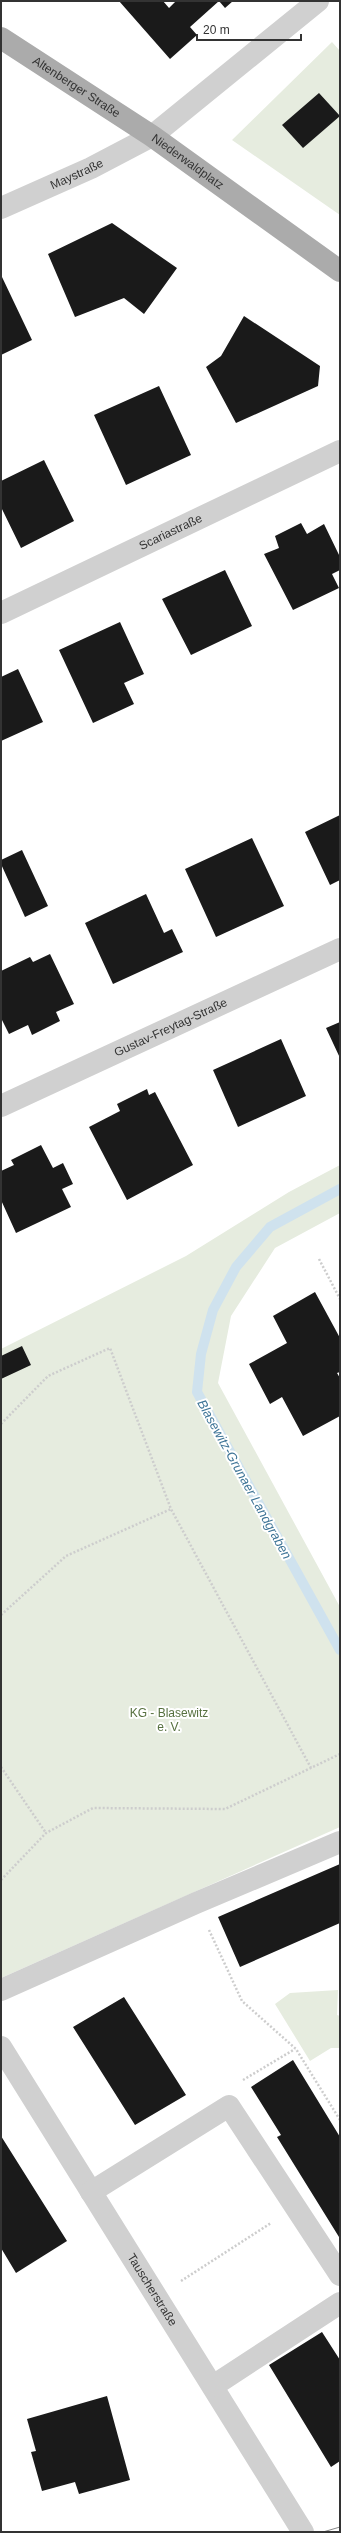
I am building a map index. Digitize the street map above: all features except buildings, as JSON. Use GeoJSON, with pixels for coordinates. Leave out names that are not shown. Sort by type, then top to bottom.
{"type":"FeatureCollection","features":[{"type":"Feature","properties":{"kind":"main road","name":"Altenberger Straße"},"geometry":{"type":"LineString","coordinates":[[1,38],[152,136]]}},
{"type":"Feature","properties":{"kind":"main road","name":"Niederwaldplatz"},"geometry":{"type":"LineString","coordinates":[[152,136],[340,271]]}},
{"type":"Feature","properties":{"kind":"street","name":"Niederwaldplatz"},"geometry":{"type":"LineString","coordinates":[[152,136],[318,1]]}},
{"type":"Feature","properties":{"kind":"street","name":"Maystraße"},"geometry":{"type":"LineString","coordinates":[[1,208],[91,168],[152,136]]}},
{"type":"Feature","properties":{"kind":"street","name":"Scariastraße"},"geometry":{"type":"LineString","coordinates":[[1,613],[340,451]]}},
{"type":"Feature","properties":{"kind":"street","name":"Gustav-Freytag-Straße"},"geometry":{"type":"LineString","coordinates":[[1,1106],[340,949]]}},
{"type":"Feature","properties":{"kind":"street"},"geometry":{"type":"LineString","coordinates":[[1,1990],[196,1903],[340,1842]]}},
{"type":"Feature","properties":{"kind":"street","name":"Tauscherstraße"},"geometry":{"type":"LineString","coordinates":[[1,2047],[303,2532]]}},
{"type":"Feature","properties":{"kind":"street"},"geometry":{"type":"LineString","coordinates":[[91,2192],[229,2106],[340,2275]]}},
{"type":"Feature","properties":{"kind":"street"},"geometry":{"type":"LineString","coordinates":[[213,2386],[340,2304]]}},
{"type":"Feature","properties":{"kind":"path"},"geometry":{"type":"LineString","coordinates":[[319,1258],[340,1298]]}},
{"type":"Feature","properties":{"kind":"path"},"geometry":{"type":"LineString","coordinates":[[1,1424],[48,1376],[110,1348],[171,1508],[311,1768]]}},
{"type":"Feature","properties":{"kind":"path"},"geometry":{"type":"LineString","coordinates":[[1,1615],[66,1556],[171,1508]]}},
{"type":"Feature","properties":{"kind":"path"},"geometry":{"type":"LineString","coordinates":[[1,1880],[46,1832],[93,1808],[225,1809],[340,1754]]}},
{"type":"Feature","properties":{"kind":"path"},"geometry":{"type":"LineString","coordinates":[[1,1767],[46,1832]]}},
{"type":"Feature","properties":{"kind":"path"},"geometry":{"type":"LineString","coordinates":[[196,1903],[242,2001],[296,2049],[340,2120]]}},
{"type":"Feature","properties":{"kind":"path"},"geometry":{"type":"LineString","coordinates":[[229,2106],[237,2084],[296,2049]]}},
{"type":"Feature","properties":{"kind":"path"},"geometry":{"type":"LineString","coordinates":[[157,2296],[296,2207]]}},
{"type":"Feature","properties":{"kind":"green space"},"geometry":{"type":"Polygon","coordinates":[[[332,42],[340,51],[340,215],[232,140],[332,42]]]}},
{"type":"Feature","properties":{"kind":"green space","name":"KG - Blasewitz e. V."},"geometry":{"type":"Polygon","coordinates":[[[340,1165],[340,1213],[275,1248],[231,1316],[218,1383],[340,1607],[340,1827],[1,1978],[1,1349],[186,1256],[289,1192],[340,1165]]]}},
{"type":"Feature","properties":{"kind":"green space"},"geometry":{"type":"Polygon","coordinates":[[[338,1990],[337,2015],[340,2016],[340,2048],[331,2048],[310,2061],[275,2004],[290,1993],[338,1990]]]}},
{"type":"Feature","properties":{"kind":"waterway","name":"Blasewitz‐Grunaer Landgraben"},"geometry":{"type":"LineString","coordinates":[[340,1189],[270,1227],[236,1267],[213,1310],[201,1354],[197,1392],[340,1650]]}},
{"type":"Feature","properties":{"kind":"tram line"},"geometry":{"type":"LineString","coordinates":[[323,2532],[340,2527]]}}]}
